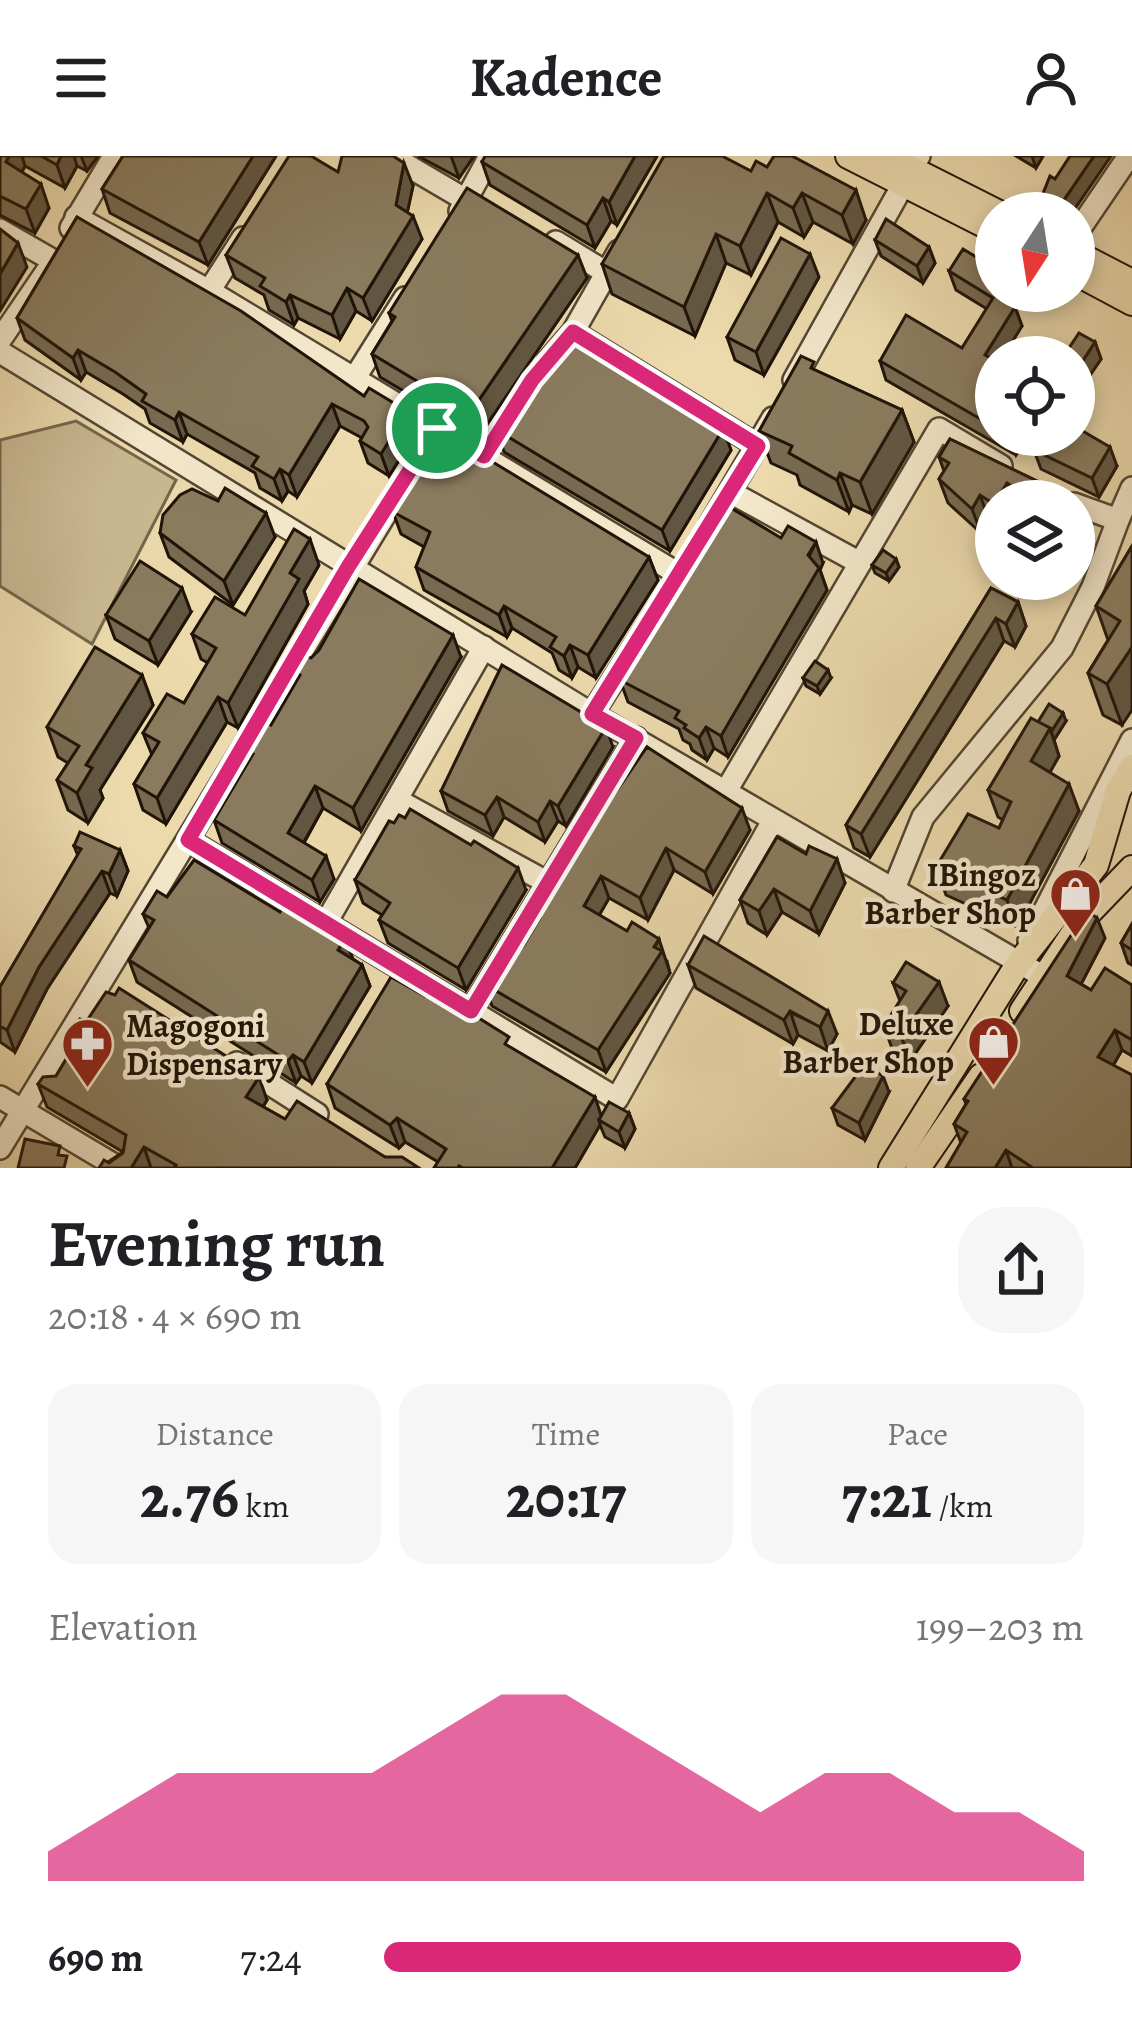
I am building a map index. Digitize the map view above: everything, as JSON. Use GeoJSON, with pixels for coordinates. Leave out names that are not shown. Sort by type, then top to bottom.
{"type":"FeatureCollection","features":[{"type":"Feature","properties":{"kind":"main road"},"geometry":{"type":"LineString","coordinates":[[848,156],[911,169],[975,216]]}},
{"type":"Feature","properties":{"kind":"main road"},"geometry":{"type":"LineString","coordinates":[[886,156],[975,201]]}},
{"type":"Feature","properties":{"kind":"main road"},"geometry":{"type":"LineString","coordinates":[[1095,263],[1132,282]]}},
{"type":"Feature","properties":{"kind":"main road"},"geometry":{"type":"LineString","coordinates":[[1095,283],[1132,303]]}},
{"type":"Feature","properties":{"kind":"main road"},"geometry":{"type":"LineString","coordinates":[[1115,871],[1118,791],[1132,767]]}},
{"type":"Feature","properties":{"kind":"main road"},"geometry":{"type":"LineString","coordinates":[[918,1168],[1115,871],[1132,812]]}},
{"type":"Feature","properties":{"kind":"main road"},"geometry":{"type":"LineString","coordinates":[[891,1168],[1018,964],[1132,856]]}},
{"type":"Feature","properties":{"kind":"street"},"geometry":{"type":"LineString","coordinates":[[0,340],[114,156]]}},
{"type":"Feature","properties":{"kind":"street"},"geometry":{"type":"LineString","coordinates":[[392,156],[477,198]]}},
{"type":"Feature","properties":{"kind":"street"},"geometry":{"type":"LineString","coordinates":[[441,240],[477,198],[490,156]]}},
{"type":"Feature","properties":{"kind":"street"},"geometry":{"type":"LineString","coordinates":[[1095,207],[1130,156]]}},
{"type":"Feature","properties":{"kind":"street"},"geometry":{"type":"LineString","coordinates":[[592,714],[758,446],[911,169]]}},
{"type":"Feature","properties":{"kind":"street"},"geometry":{"type":"LineString","coordinates":[[209,291],[258,214]]}},
{"type":"Feature","properties":{"kind":"street"},"geometry":{"type":"LineString","coordinates":[[76,218],[209,291],[437,428],[490,446],[680,575]]}},
{"type":"Feature","properties":{"kind":"street"},"geometry":{"type":"LineString","coordinates":[[530,227],[607,273]]}},
{"type":"Feature","properties":{"kind":"street"},"geometry":{"type":"LineString","coordinates":[[0,230],[53,261]]}},
{"type":"Feature","properties":{"kind":"street"},"geometry":{"type":"LineString","coordinates":[[532,380],[573,332],[629,234]]}},
{"type":"Feature","properties":{"kind":"street"},"geometry":{"type":"LineString","coordinates":[[354,379],[416,280]]}},
{"type":"Feature","properties":{"kind":"street"},"geometry":{"type":"LineString","coordinates":[[573,332],[758,446]]}},
{"type":"Feature","properties":{"kind":"street"},"geometry":{"type":"LineString","coordinates":[[0,352],[592,714],[1044,977]]}},
{"type":"Feature","properties":{"kind":"street"},"geometry":{"type":"LineString","coordinates":[[0,1148],[114,986],[188,840],[348,567],[437,428]]}},
{"type":"Feature","properties":{"kind":"street"},"geometry":{"type":"LineString","coordinates":[[726,791],[939,430],[1012,473]]}},
{"type":"Feature","properties":{"kind":"street"},"geometry":{"type":"LineString","coordinates":[[730,492],[860,563]]}},
{"type":"Feature","properties":{"kind":"street"},"geometry":{"type":"LineString","coordinates":[[893,890],[923,817],[1062,648],[1094,586],[1127,502],[1095,500]]}},
{"type":"Feature","properties":{"kind":"street"},"geometry":{"type":"LineString","coordinates":[[324,926],[484,647]]}},
{"type":"Feature","properties":{"kind":"street"},"geometry":{"type":"LineString","coordinates":[[471,1011],[636,738]]}},
{"type":"Feature","properties":{"kind":"street"},"geometry":{"type":"LineString","coordinates":[[1018,964],[1132,740]]}},
{"type":"Feature","properties":{"kind":"street"},"geometry":{"type":"LineString","coordinates":[[397,800],[550,884]]}},
{"type":"Feature","properties":{"kind":"street"},"geometry":{"type":"LineString","coordinates":[[188,840],[395,975],[471,1011],[617,1099],[772,821]]}},
{"type":"Feature","properties":{"kind":"street"},"geometry":{"type":"LineString","coordinates":[[218,1052],[323,1109]]}},
{"type":"Feature","properties":{"kind":"street"},"geometry":{"type":"LineString","coordinates":[[0,1097],[119,1168]]}},
{"type":"Feature","properties":{"kind":"shaded area"},"geometry":{"type":"Polygon","coordinates":[[[76,421],[176,480],[92,644],[0,586],[0,440],[76,421]]]}},
{"type":"Feature","properties":{"kind":"building"},"geometry":{"type":"Polygon","coordinates":[[[0,156],[9,156],[6,162],[41,184],[26,209],[0,196],[0,156]]]}},
{"type":"Feature","properties":{"kind":"building"},"geometry":{"type":"Polygon","coordinates":[[[123,156],[253,156],[199,242],[102,189],[123,156]]]}},
{"type":"Feature","properties":{"kind":"building"},"geometry":{"type":"Polygon","coordinates":[[[289,156],[311,156],[338,172],[342,156],[393,156],[404,163],[396,205],[413,216],[363,298],[347,288],[332,315],[290,295],[286,302],[260,286],[265,278],[226,255],[289,156]]]}},
{"type":"Feature","properties":{"kind":"building"},"geometry":{"type":"Polygon","coordinates":[[[485,156],[635,156],[609,202],[603,198],[587,225],[482,162],[485,156]]]}},
{"type":"Feature","properties":{"kind":"building"},"geometry":{"type":"Polygon","coordinates":[[[664,156],[722,156],[751,171],[756,161],[767,167],[774,156],[792,156],[856,190],[842,215],[802,193],[793,208],[767,193],[740,246],[716,234],[684,307],[602,264],[664,156]]]}},
{"type":"Feature","properties":{"kind":"building"},"geometry":{"type":"Polygon","coordinates":[[[1070,156],[1094,156],[1069,192],[1044,192],[1050,176],[1055,179],[1070,156]]]}},
{"type":"Feature","properties":{"kind":"building"},"geometry":{"type":"Polygon","coordinates":[[[467,188],[578,255],[470,413],[372,354],[395,317],[389,313],[467,188]]]}},
{"type":"Feature","properties":{"kind":"building"},"geometry":{"type":"Polygon","coordinates":[[[77,217],[241,311],[364,396],[369,388],[402,408],[397,416],[403,419],[381,454],[360,441],[368,427],[364,421],[332,404],[289,475],[280,469],[274,479],[252,466],[258,457],[179,412],[175,420],[142,401],[146,394],[115,372],[78,350],[73,358],[17,318],[77,217]]]}},
{"type":"Feature","properties":{"kind":"building"},"geometry":{"type":"Polygon","coordinates":[[[886,219],[929,247],[917,266],[875,240],[886,219]]]}},
{"type":"Feature","properties":{"kind":"building"},"geometry":{"type":"Polygon","coordinates":[[[0,229],[18,243],[0,274],[0,229]]]}},
{"type":"Feature","properties":{"kind":"building"},"geometry":{"type":"Polygon","coordinates":[[[781,238],[810,254],[756,352],[727,337],[781,238]]]}},
{"type":"Feature","properties":{"kind":"building"},"geometry":{"type":"Polygon","coordinates":[[[963,249],[975,256],[975,287],[949,271],[963,249]]]}},
{"type":"Feature","properties":{"kind":"building"},"geometry":{"type":"Polygon","coordinates":[[[984,312],[1012,312],[997,336],[975,336],[975,416],[880,361],[906,315],[962,348],[984,312]]]}},
{"type":"Feature","properties":{"kind":"building"},"geometry":{"type":"Polygon","coordinates":[[[575,334],[723,429],[662,530],[497,430],[536,368],[563,336],[571,341],[575,334]]]}},
{"type":"Feature","properties":{"kind":"building"},"geometry":{"type":"Polygon","coordinates":[[[801,356],[814,362],[811,368],[902,410],[860,482],[840,473],[837,480],[789,453],[792,446],[759,431],[801,356]]]}},
{"type":"Feature","properties":{"kind":"building"},"geometry":{"type":"Polygon","coordinates":[[[440,430],[649,557],[588,655],[570,645],[564,656],[550,647],[556,637],[504,606],[499,615],[416,567],[430,532],[393,512],[440,430]]]}},
{"type":"Feature","properties":{"kind":"building"},"geometry":{"type":"Polygon","coordinates":[[[1095,438],[1110,447],[1092,478],[1046,456],[1095,456],[1095,438]]]}},
{"type":"Feature","properties":{"kind":"building"},"geometry":{"type":"Polygon","coordinates":[[[950,439],[975,451],[975,456],[985,456],[1035,480],[975,480],[972,509],[939,479],[949,463],[939,457],[950,439]]]}},
{"type":"Feature","properties":{"kind":"building"},"geometry":{"type":"Polygon","coordinates":[[[225,488],[266,513],[224,581],[160,533],[163,515],[180,495],[192,489],[218,501],[225,488]]]}},
{"type":"Feature","properties":{"kind":"building"},"geometry":{"type":"Polygon","coordinates":[[[721,502],[781,538],[788,526],[816,542],[808,555],[819,568],[721,736],[706,727],[699,738],[675,718],[679,711],[620,680],[628,667],[623,664],[653,614],[657,617],[721,502]]]}},
{"type":"Feature","properties":{"kind":"building"},"geometry":{"type":"Polygon","coordinates":[[[294,529],[310,539],[290,573],[299,579],[228,703],[218,697],[157,798],[134,784],[159,742],[143,733],[167,694],[184,703],[216,648],[192,634],[215,597],[245,615],[294,529]]]}},
{"type":"Feature","properties":{"kind":"building"},"geometry":{"type":"Polygon","coordinates":[[[1132,546],[1132,647],[1107,684],[1088,673],[1120,621],[1096,606],[1132,546]]]}},
{"type":"Feature","properties":{"kind":"building"},"geometry":{"type":"Polygon","coordinates":[[[883,550],[896,559],[886,573],[872,565],[883,550]]]}},
{"type":"Feature","properties":{"kind":"building"},"geometry":{"type":"Polygon","coordinates":[[[140,561],[182,588],[149,641],[106,615],[140,561]]]}},
{"type":"Feature","properties":{"kind":"building"},"geometry":{"type":"Polygon","coordinates":[[[359,579],[453,635],[353,808],[315,786],[288,833],[326,856],[312,880],[214,820],[253,754],[242,749],[265,722],[271,725],[300,675],[293,671],[303,654],[311,658],[319,650],[359,579]]]}},
{"type":"Feature","properties":{"kind":"building"},"geometry":{"type":"Polygon","coordinates":[[[984,600],[1018,602],[1006,624],[996,618],[861,834],[846,825],[984,600]]]}},
{"type":"Feature","properties":{"kind":"building"},"geometry":{"type":"Polygon","coordinates":[[[95,647],[142,675],[86,765],[92,768],[77,793],[57,780],[79,746],[47,727],[95,647]]]}},
{"type":"Feature","properties":{"kind":"building"},"geometry":{"type":"Polygon","coordinates":[[[815,661],[828,670],[817,686],[803,678],[815,661]]]}},
{"type":"Feature","properties":{"kind":"building"},"geometry":{"type":"Polygon","coordinates":[[[502,665],[606,727],[558,806],[550,801],[538,822],[497,797],[485,815],[441,791],[502,665]]]}},
{"type":"Feature","properties":{"kind":"building"},"geometry":{"type":"Polygon","coordinates":[[[1049,704],[1063,713],[1051,732],[1038,722],[1049,704]]]}},
{"type":"Feature","properties":{"kind":"building"},"geometry":{"type":"Polygon","coordinates":[[[1031,718],[1050,728],[1031,761],[1069,784],[1007,900],[936,867],[968,814],[999,828],[1011,802],[988,790],[1031,718]]]}},
{"type":"Feature","properties":{"kind":"building"},"geometry":{"type":"Polygon","coordinates":[[[647,747],[742,808],[705,872],[666,848],[640,898],[601,876],[584,906],[627,931],[632,922],[659,939],[654,947],[662,951],[598,1050],[484,984],[489,976],[496,979],[524,945],[540,918],[528,911],[544,884],[551,874],[557,877],[647,747]]]}},
{"type":"Feature","properties":{"kind":"building"},"geometry":{"type":"Polygon","coordinates":[[[410,809],[518,868],[458,968],[379,920],[390,903],[355,880],[389,821],[394,823],[399,815],[405,818],[410,809]]]}},
{"type":"Feature","properties":{"kind":"building"},"geometry":{"type":"Polygon","coordinates":[[[80,832],[120,850],[109,874],[102,871],[39,967],[7,1030],[0,1026],[0,987],[81,849],[74,846],[80,832]]]}},
{"type":"Feature","properties":{"kind":"building"},"geometry":{"type":"Polygon","coordinates":[[[777,837],[806,854],[809,846],[837,859],[810,911],[774,889],[759,911],[740,900],[777,837]]]}},
{"type":"Feature","properties":{"kind":"building"},"geometry":{"type":"Polygon","coordinates":[[[194,860],[280,912],[287,900],[336,930],[345,938],[338,950],[362,965],[304,1062],[293,1055],[288,1061],[129,960],[154,920],[143,914],[157,891],[167,897],[194,860]]]}},
{"type":"Feature","properties":{"kind":"building"},"geometry":{"type":"Polygon","coordinates":[[[1087,911],[1097,918],[1067,976],[1091,990],[1105,968],[1132,985],[1132,1040],[1115,1030],[1098,1057],[1132,1075],[1132,1168],[1033,1168],[1006,1150],[995,1168],[946,1168],[967,1132],[954,1124],[968,1101],[964,1099],[1087,911]]]}},
{"type":"Feature","properties":{"kind":"building"},"geometry":{"type":"Polygon","coordinates":[[[1132,924],[1132,950],[1121,943],[1132,924]]]}},
{"type":"Feature","properties":{"kind":"building"},"geometry":{"type":"Polygon","coordinates":[[[704,936],[828,1011],[820,1027],[790,1011],[784,1020],[688,965],[704,936]]]}},
{"type":"Feature","properties":{"kind":"building"},"geometry":{"type":"Polygon","coordinates":[[[906,962],[939,982],[901,1036],[884,1026],[906,991],[893,983],[906,962]]]}},
{"type":"Feature","properties":{"kind":"building"},"geometry":{"type":"Polygon","coordinates":[[[391,977],[425,996],[431,988],[509,1037],[505,1044],[595,1097],[552,1168],[434,1168],[446,1149],[397,1118],[390,1125],[327,1084],[391,977]]]}},
{"type":"Feature","properties":{"kind":"building"},"geometry":{"type":"Polygon","coordinates":[[[119,988],[259,1077],[246,1097],[285,1119],[297,1101],[385,1157],[402,1157],[419,1168],[174,1168],[176,1165],[144,1147],[131,1168],[99,1168],[104,1160],[109,1163],[123,1153],[126,1135],[38,1084],[43,1077],[56,1076],[79,1038],[71,1033],[80,1019],[86,1022],[106,992],[115,995],[119,988]]]}},
{"type":"Feature","properties":{"kind":"building"},"geometry":{"type":"Polygon","coordinates":[[[864,1065],[883,1076],[859,1123],[832,1108],[864,1065]]]}},
{"type":"Feature","properties":{"kind":"building"},"geometry":{"type":"Polygon","coordinates":[[[609,1102],[629,1113],[619,1132],[599,1120],[609,1102]]]}},
{"type":"Feature","properties":{"kind":"building"},"geometry":{"type":"Polygon","coordinates":[[[25,1139],[60,1146],[58,1155],[67,1156],[64,1168],[18,1168],[25,1139]]]}},
{"type":"Feature","properties":{"kind":"place","name":"IBingoz Barber Shop"},"geometry":{"type":"Point","coordinates":[1075,939]}},
{"type":"Feature","properties":{"kind":"place","name":"Deluxe Barber Shop"},"geometry":{"type":"Point","coordinates":[993,1088]}},
{"type":"Feature","properties":{"kind":"place","name":"Magogoni Dispensary"},"geometry":{"type":"Point","coordinates":[87,1090]}},
{"type":"Feature","properties":{"kind":"route"},"geometry":{"type":"LineString","coordinates":[[573,332],[650,375],[758,446],[592,714],[636,738],[471,1011],[188,840],[348,567],[437,428],[484,456],[532,380],[573,332]]}}]}
